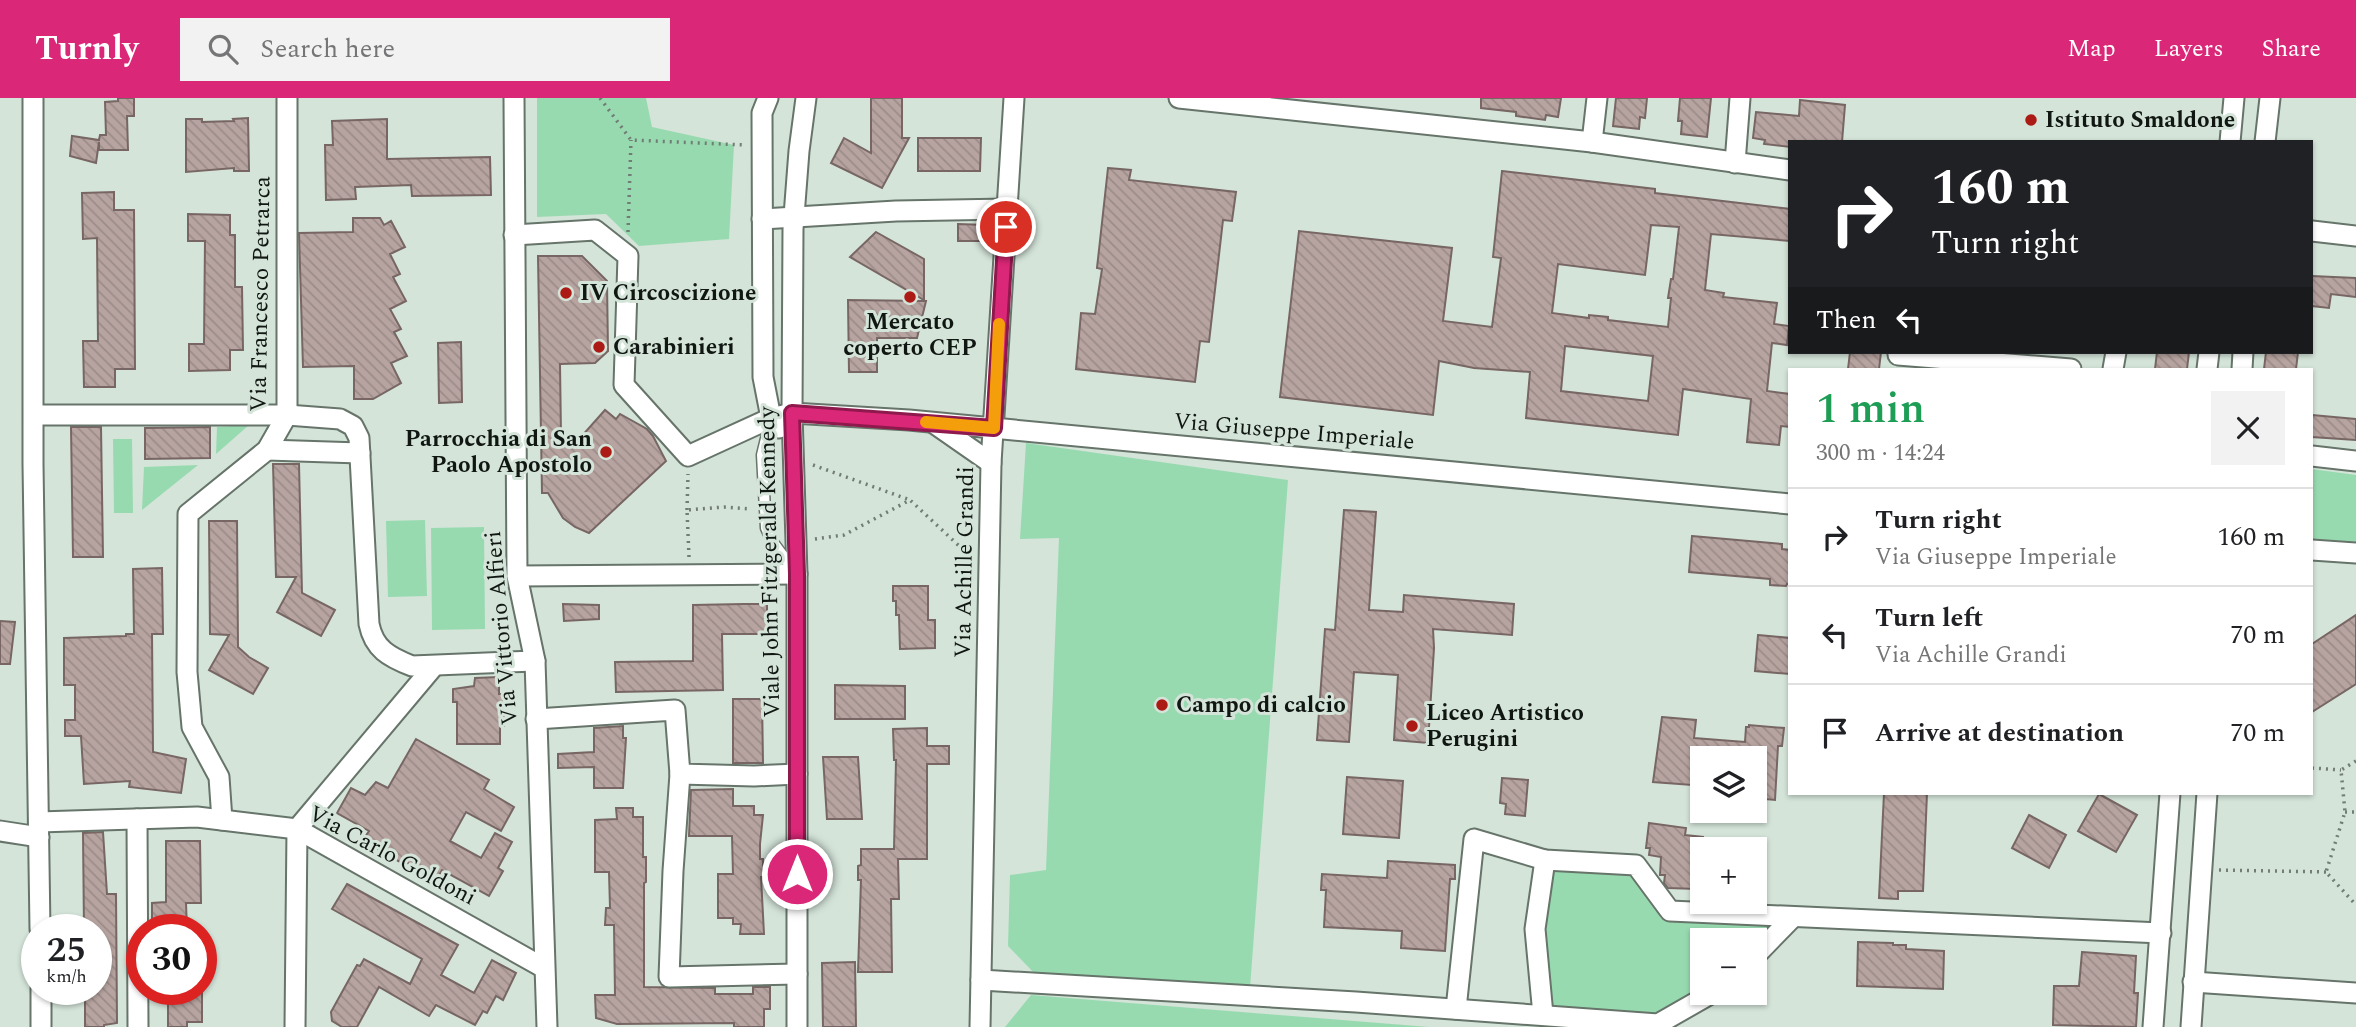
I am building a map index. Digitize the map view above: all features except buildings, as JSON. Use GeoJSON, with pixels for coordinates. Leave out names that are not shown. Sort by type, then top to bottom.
{"type":"FeatureCollection","features":[{"type":"Feature","properties":{"kind":"street"},"geometry":{"type":"LineString","coordinates":[[33,98],[40,914]]}},
{"type":"Feature","properties":{"kind":"street","name":"Via Francesco Petrarca"},"geometry":{"type":"LineString","coordinates":[[222,820],[219,777],[192,727],[187,672],[188,514],[267,450],[287,415],[288,98]]}},
{"type":"Feature","properties":{"kind":"street","name":"Via Vittorio Alfieri"},"geometry":{"type":"LineString","coordinates":[[514,98],[517,576],[535,661],[547,1027]]}},
{"type":"Feature","properties":{"kind":"street","name":"Viale John Fitzgerald Kennedy"},"geometry":{"type":"LineString","coordinates":[[768,98],[762,113],[763,377],[771,418]]}},
{"type":"Feature","properties":{"kind":"street","name":"Viale John Fitzgerald Kennedy"},"geometry":{"type":"LineString","coordinates":[[797,1027],[797,574],[792,413],[794,216],[806,98]]}},
{"type":"Feature","properties":{"kind":"street","name":"Via Achille Grandi"},"geometry":{"type":"LineString","coordinates":[[980,1027],[990,463],[1014,98]]}},
{"type":"Feature","properties":{"kind":"street"},"geometry":{"type":"LineString","coordinates":[[1592,142],[1597,98]]}},
{"type":"Feature","properties":{"kind":"street"},"geometry":{"type":"LineString","coordinates":[[1735,163],[1740,98]]}},
{"type":"Feature","properties":{"kind":"street"},"geometry":{"type":"LineString","coordinates":[[2230,140],[2234,98]]}},
{"type":"Feature","properties":{"kind":"street"},"geometry":{"type":"LineString","coordinates":[[2265,140],[2270,98]]}},
{"type":"Feature","properties":{"kind":"street"},"geometry":{"type":"LineString","coordinates":[[1189,99],[1592,142],[1788,170]]}},
{"type":"Feature","properties":{"kind":"street"},"geometry":{"type":"LineString","coordinates":[[762,219],[1007,209]]}},
{"type":"Feature","properties":{"kind":"street"},"geometry":{"type":"LineString","coordinates":[[514,235],[595,230],[628,256],[624,386],[688,456]]}},
{"type":"Feature","properties":{"kind":"street"},"geometry":{"type":"LineString","coordinates":[[2313,231],[2356,236]]}},
{"type":"Feature","properties":{"kind":"street"},"geometry":{"type":"LineString","coordinates":[[1897,359],[1970,356],[2063,368]]}},
{"type":"Feature","properties":{"kind":"street","name":"Via Giuseppe Imperiale"},"geometry":{"type":"LineString","coordinates":[[688,456],[771,418],[792,413],[994,428],[1788,504]]}},
{"type":"Feature","properties":{"kind":"street"},"geometry":{"type":"LineString","coordinates":[[34,415],[287,415],[340,419],[353,426],[359,438],[368,608],[371,635],[378,648],[394,659],[412,666],[535,661]]}},
{"type":"Feature","properties":{"kind":"street"},"geometry":{"type":"LineString","coordinates":[[771,418],[794,453]]}},
{"type":"Feature","properties":{"kind":"street"},"geometry":{"type":"LineString","coordinates":[[934,423],[990,463]]}},
{"type":"Feature","properties":{"kind":"street"},"geometry":{"type":"LineString","coordinates":[[267,450],[360,453]]}},
{"type":"Feature","properties":{"kind":"street"},"geometry":{"type":"LineString","coordinates":[[2313,456],[2356,461]]}},
{"type":"Feature","properties":{"kind":"street"},"geometry":{"type":"LineString","coordinates":[[2313,550],[2356,552]]}},
{"type":"Feature","properties":{"kind":"street"},"geometry":{"type":"LineString","coordinates":[[517,576],[797,574]]}},
{"type":"Feature","properties":{"kind":"street"},"geometry":{"type":"LineString","coordinates":[[295,1027],[297,829],[434,666]]}},
{"type":"Feature","properties":{"kind":"street"},"geometry":{"type":"LineString","coordinates":[[536,719],[675,710],[680,774],[669,978],[797,974]]}},
{"type":"Feature","properties":{"kind":"street"},"geometry":{"type":"LineString","coordinates":[[680,774],[797,774]]}},
{"type":"Feature","properties":{"kind":"street"},"geometry":{"type":"LineString","coordinates":[[2153,1027],[2171,795]]}},
{"type":"Feature","properties":{"kind":"street"},"geometry":{"type":"LineString","coordinates":[[2191,1027],[2207,795]]}},
{"type":"Feature","properties":{"kind":"street","name":"Via Carlo Goldoni"},"geometry":{"type":"LineString","coordinates":[[0,831],[137,819],[197,817],[297,829],[544,968]]}},
{"type":"Feature","properties":{"kind":"street"},"geometry":{"type":"LineString","coordinates":[[137,819],[138,1027]]}},
{"type":"Feature","properties":{"kind":"street"},"geometry":{"type":"LineString","coordinates":[[1456,1009],[1474,839],[1545,860],[1636,865],[1670,911],[2161,933]]}},
{"type":"Feature","properties":{"kind":"street"},"geometry":{"type":"LineString","coordinates":[[1543,1015],[1535,929],[1545,860]]}},
{"type":"Feature","properties":{"kind":"street"},"geometry":{"type":"LineString","coordinates":[[1767,944],[1792,918]]}},
{"type":"Feature","properties":{"kind":"street"},"geometry":{"type":"LineString","coordinates":[[981,981],[1456,1009],[1658,1024],[1691,1005]]}},
{"type":"Feature","properties":{"kind":"street"},"geometry":{"type":"LineString","coordinates":[[2193,982],[2356,993]]}},
{"type":"Feature","properties":{"kind":"street"},"geometry":{"type":"LineString","coordinates":[[41,1005],[41,1027]]}},
{"type":"Feature","properties":{"kind":"lane"},"geometry":{"type":"LineString","coordinates":[[771,418],[762,455],[766,528],[772,541],[797,574]]}},
{"type":"Feature","properties":{"kind":"path"},"geometry":{"type":"LineString","coordinates":[[600,98],[631,139],[628,256]]}},
{"type":"Feature","properties":{"kind":"path"},"geometry":{"type":"LineString","coordinates":[[631,139],[762,146]]}},
{"type":"Feature","properties":{"kind":"path"},"geometry":{"type":"LineString","coordinates":[[794,453],[910,500],[989,573]]}},
{"type":"Feature","properties":{"kind":"path"},"geometry":{"type":"LineString","coordinates":[[688,456],[689,576]]}},
{"type":"Feature","properties":{"kind":"path"},"geometry":{"type":"LineString","coordinates":[[795,541],[844,536],[910,500]]}},
{"type":"Feature","properties":{"kind":"path"},"geometry":{"type":"LineString","coordinates":[[687,510],[724,507],[765,510]]}},
{"type":"Feature","properties":{"kind":"path"},"geometry":{"type":"LineString","coordinates":[[2313,768],[2341,771],[2356,761]]}},
{"type":"Feature","properties":{"kind":"path"},"geometry":{"type":"LineString","coordinates":[[2326,872],[2345,811],[2341,771]]}},
{"type":"Feature","properties":{"kind":"path"},"geometry":{"type":"LineString","coordinates":[[2345,811],[2356,812]]}},
{"type":"Feature","properties":{"kind":"path"},"geometry":{"type":"LineString","coordinates":[[2201,869],[2326,872],[2356,905]]}},
{"type":"Feature","properties":{"kind":"green space"},"geometry":{"type":"Polygon","coordinates":[[[537,98],[646,98],[652,127],[734,145],[729,239],[639,246],[606,214],[537,217],[537,98]]]}},
{"type":"Feature","properties":{"kind":"green space"},"geometry":{"type":"Polygon","coordinates":[[[249,425],[216,454],[217,427],[249,425]]]}},
{"type":"Feature","properties":{"kind":"green space"},"geometry":{"type":"Polygon","coordinates":[[[113,439],[132,439],[133,513],[114,513],[113,439]]]}},
{"type":"Feature","properties":{"kind":"green space","name":"Campo di calcio"},"geometry":{"type":"Polygon","coordinates":[[[1026,443],[1288,480],[1250,988],[1036,975],[1008,946],[1010,875],[1046,870],[1059,538],[1020,539],[1026,443]]]}},
{"type":"Feature","properties":{"kind":"green space"},"geometry":{"type":"Polygon","coordinates":[[[198,465],[142,510],[144,467],[198,465]]]}},
{"type":"Feature","properties":{"kind":"green space"},"geometry":{"type":"Polygon","coordinates":[[[2313,469],[2356,475],[2356,542],[2313,539],[2313,469]]]}},
{"type":"Feature","properties":{"kind":"green space"},"geometry":{"type":"Polygon","coordinates":[[[425,520],[427,596],[388,597],[386,521],[425,520]]]}},
{"type":"Feature","properties":{"kind":"green space"},"geometry":{"type":"Polygon","coordinates":[[[484,527],[485,629],[432,630],[431,528],[484,527]]]}},
{"type":"Feature","properties":{"kind":"green space"},"geometry":{"type":"Polygon","coordinates":[[[1551,860],[1636,865],[1661,919],[1772,926],[1767,932],[1767,928],[1690,928],[1690,1001],[1658,1024],[1543,1015],[1535,929],[1551,860]]]}},
{"type":"Feature","properties":{"kind":"green space"},"geometry":{"type":"Polygon","coordinates":[[[1031,995],[1429,1027],[1005,1027],[1031,995]]]}},
{"type":"Feature","properties":{"kind":"slow traffic"},"geometry":{"type":"LineString","coordinates":[[926,422],[994,428],[999,324]]}},
{"type":"Feature","properties":{"kind":"place","name":"Istituto Smaldone"},"geometry":{"type":"Point","coordinates":[2031,120]}},
{"type":"Feature","properties":{"kind":"place","name":"IV Circoscizione"},"geometry":{"type":"Point","coordinates":[566,293]}},
{"type":"Feature","properties":{"kind":"place","name":"Mercato coperto CEP"},"geometry":{"type":"Point","coordinates":[910,297]}},
{"type":"Feature","properties":{"kind":"place","name":"Carabinieri"},"geometry":{"type":"Point","coordinates":[599,347]}},
{"type":"Feature","properties":{"kind":"place","name":"Parrocchia di San Paolo Apostolo"},"geometry":{"type":"Point","coordinates":[606,452]}},
{"type":"Feature","properties":{"kind":"place","name":"Campo di calcio"},"geometry":{"type":"Point","coordinates":[1162,705]}},
{"type":"Feature","properties":{"kind":"place","name":"Liceo Artistico Perugini"},"geometry":{"type":"Point","coordinates":[1412,726]}},
{"type":"Feature","properties":{"kind":"route"},"geometry":{"type":"LineString","coordinates":[[797,874],[797,574],[792,413],[994,428],[1006,227]]}}]}
